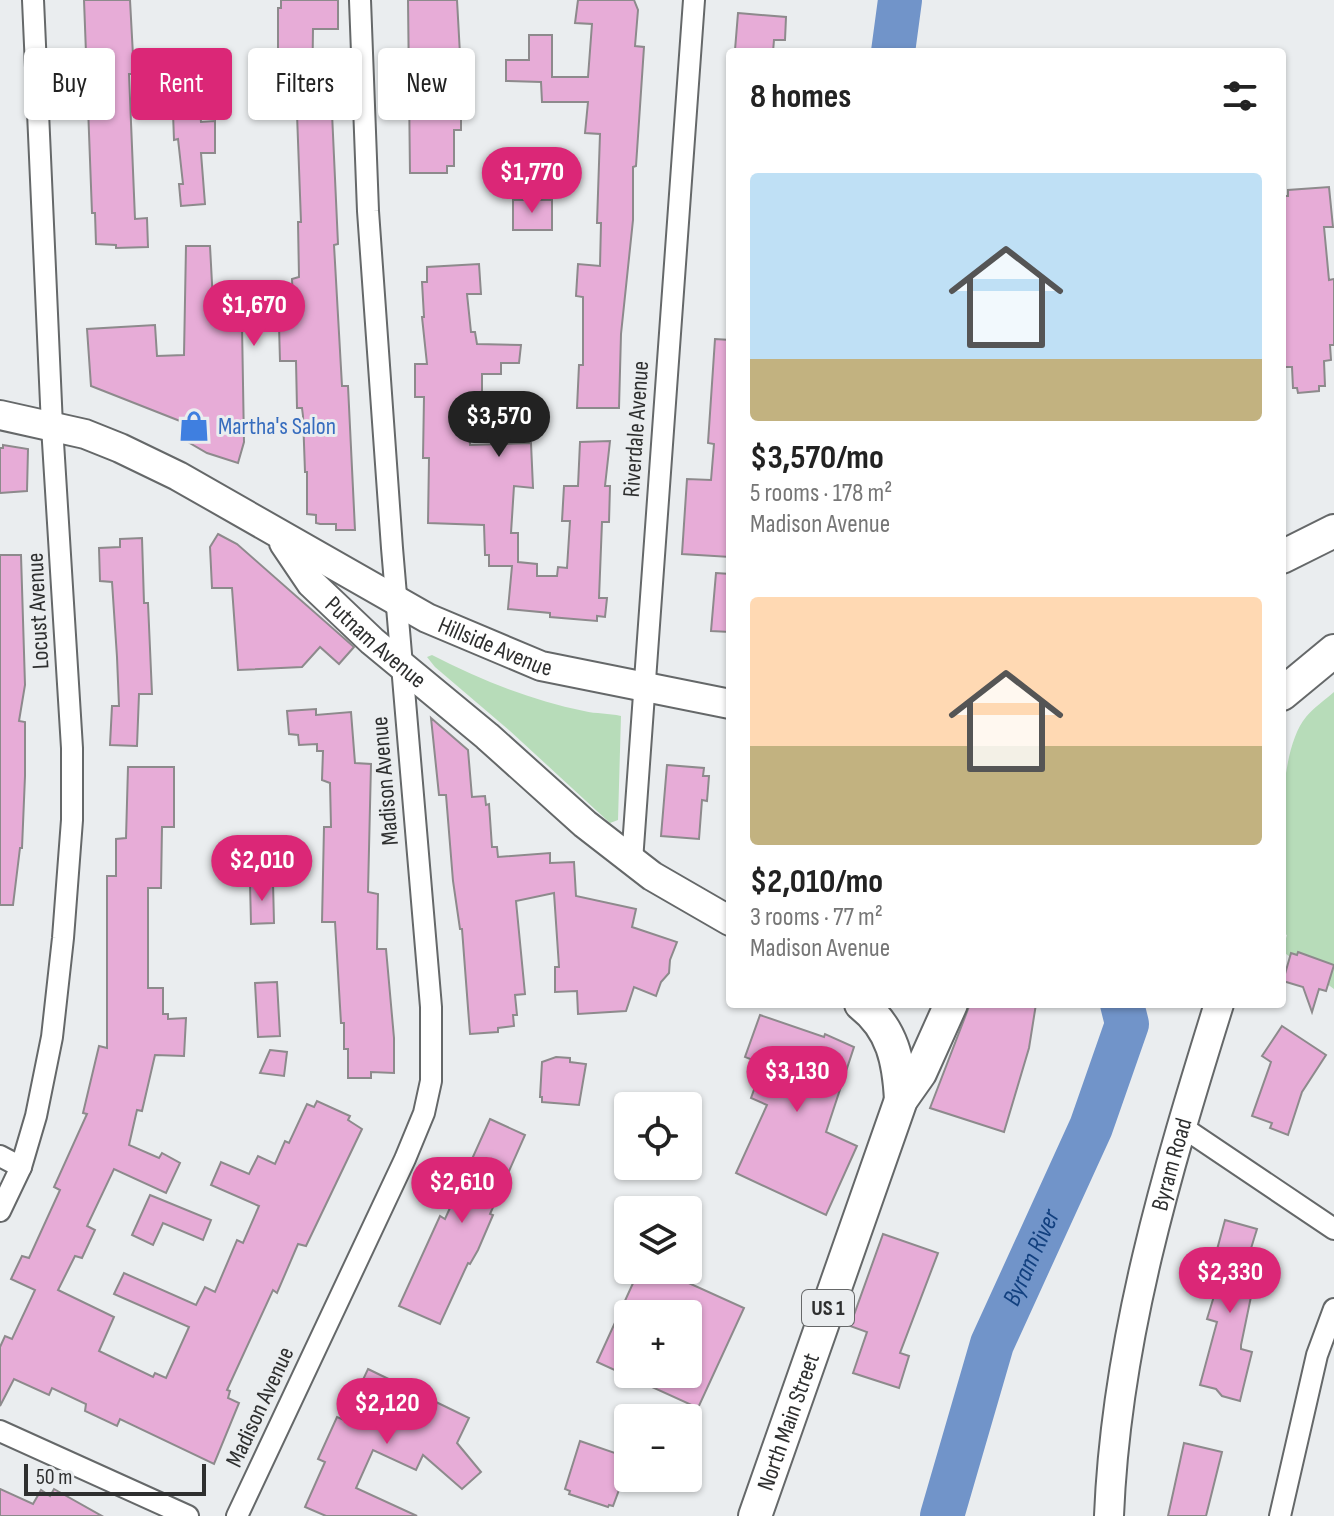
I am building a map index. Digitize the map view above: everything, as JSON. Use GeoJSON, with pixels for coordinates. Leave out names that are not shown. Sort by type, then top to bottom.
{"type":"FeatureCollection","features":[{"type":"Feature","properties":{"kind":"main road"},"geometry":{"type":"LineString","coordinates":[[1286,555],[1334,531]]}},
{"type":"Feature","properties":{"kind":"main road"},"geometry":{"type":"LineString","coordinates":[[1286,691],[1334,651]]}},
{"type":"Feature","properties":{"kind":"main road","name":"North Main Street"},"geometry":{"type":"LineString","coordinates":[[866,1008],[874,1014],[894,1047],[901,1100]]}},
{"type":"Feature","properties":{"kind":"main road","name":"North Main Street"},"geometry":{"type":"LineString","coordinates":[[755,1516],[901,1100],[920,1073],[949,1008]]}},
{"type":"Feature","properties":{"kind":"street","name":"Locust Avenue"},"geometry":{"type":"LineString","coordinates":[[0,1211],[21,1167],[36,1116],[52,1037],[72,820],[72,748],[52,426],[33,0]]}},
{"type":"Feature","properties":{"kind":"street","name":"Madison Avenue"},"geometry":{"type":"LineString","coordinates":[[237,1516],[405,1159],[424,1113],[431,1081],[431,1007],[401,666],[368,211],[360,0]]}},
{"type":"Feature","properties":{"kind":"street","name":"Riverdale Avenue"},"geometry":{"type":"LineString","coordinates":[[632,861],[694,0]]}},
{"type":"Feature","properties":{"kind":"street","name":"Putnam Avenue"},"geometry":{"type":"LineString","coordinates":[[0,415],[85,434],[178,476],[279,535],[311,583],[401,666],[487,736],[585,824],[632,861],[726,919]]}},
{"type":"Feature","properties":{"kind":"street","name":"Hillside Avenue"},"geometry":{"type":"LineString","coordinates":[[279,535],[427,618],[541,666],[726,703]]}},
{"type":"Feature","properties":{"kind":"street","name":"Byram Road"},"geometry":{"type":"LineString","coordinates":[[1109,1516],[1119,1404],[1147,1253],[1181,1126],[1218,1008]]}},
{"type":"Feature","properties":{"kind":"street"},"geometry":{"type":"LineString","coordinates":[[1181,1126],[1334,1229]]}},
{"type":"Feature","properties":{"kind":"street"},"geometry":{"type":"LineString","coordinates":[[0,1156],[21,1167]]}},
{"type":"Feature","properties":{"kind":"street"},"geometry":{"type":"LineString","coordinates":[[1280,1516],[1317,1355],[1334,1309]]}},
{"type":"Feature","properties":{"kind":"street"},"geometry":{"type":"LineString","coordinates":[[0,1431],[160,1510],[188,1516]]}},
{"type":"Feature","properties":{"kind":"green space"},"geometry":{"type":"Polygon","coordinates":[[[432,655],[525,695],[584,711],[621,716],[618,820],[610,823],[435,667],[427,657],[432,655]]]}},
{"type":"Feature","properties":{"kind":"green space"},"geometry":{"type":"Polygon","coordinates":[[[1334,692],[1334,989],[1286,954],[1286,774],[1295,736],[1309,714],[1334,692]]]}},
{"type":"Feature","properties":{"kind":"building"},"geometry":{"type":"Polygon","coordinates":[[[84,0],[130,0],[133,48],[129,74],[135,219],[147,218],[148,247],[116,248],[116,245],[96,244],[89,120],[115,120],[115,48],[86,48],[84,0]]]}},
{"type":"Feature","properties":{"kind":"building"},"geometry":{"type":"Polygon","coordinates":[[[281,0],[338,0],[338,29],[313,29],[313,48],[278,48],[278,8],[281,8],[281,0]]]}},
{"type":"Feature","properties":{"kind":"building"},"geometry":{"type":"Polygon","coordinates":[[[408,0],[457,0],[460,48],[409,48],[408,0]]]}},
{"type":"Feature","properties":{"kind":"building"},"geometry":{"type":"Polygon","coordinates":[[[578,0],[634,0],[638,10],[635,46],[644,47],[636,166],[633,167],[633,220],[621,334],[619,408],[577,408],[579,365],[583,365],[583,297],[576,296],[578,264],[600,266],[601,223],[597,223],[600,134],[585,133],[588,102],[542,102],[541,82],[506,81],[506,60],[529,60],[529,35],[552,35],[552,77],[588,77],[592,24],[575,23],[578,0]]]}},
{"type":"Feature","properties":{"kind":"building"},"geometry":{"type":"Polygon","coordinates":[[[738,13],[786,17],[785,40],[774,40],[773,48],[735,48],[738,13]]]}},
{"type":"Feature","properties":{"kind":"building"},"geometry":{"type":"Polygon","coordinates":[[[173,120],[215,121],[215,153],[201,153],[205,204],[181,206],[179,184],[183,184],[178,139],[174,140],[173,120]]]}},
{"type":"Feature","properties":{"kind":"building"},"geometry":{"type":"Polygon","coordinates":[[[297,120],[332,120],[338,244],[334,245],[342,386],[348,386],[355,530],[336,530],[336,524],[316,523],[316,515],[307,514],[303,416],[302,408],[297,408],[296,361],[280,361],[279,325],[242,325],[244,442],[238,463],[207,453],[181,438],[180,421],[91,386],[87,329],[155,325],[157,356],[184,355],[186,246],[210,246],[213,302],[293,302],[292,279],[299,277],[298,222],[301,222],[297,120]]]}},
{"type":"Feature","properties":{"kind":"building"},"geometry":{"type":"Polygon","coordinates":[[[409,120],[461,120],[461,130],[454,130],[454,166],[447,166],[447,173],[410,173],[409,120]]]}},
{"type":"Feature","properties":{"kind":"building"},"geometry":{"type":"Polygon","coordinates":[[[1329,187],[1333,227],[1324,227],[1329,280],[1334,279],[1334,345],[1330,345],[1331,360],[1324,361],[1325,386],[1319,386],[1319,391],[1298,393],[1297,388],[1293,388],[1292,367],[1286,367],[1288,190],[1329,187]]]}},
{"type":"Feature","properties":{"kind":"building"},"geometry":{"type":"Polygon","coordinates":[[[513,200],[552,200],[552,230],[513,230],[513,200]]]}},
{"type":"Feature","properties":{"kind":"building"},"geometry":{"type":"Polygon","coordinates":[[[479,264],[481,294],[467,294],[471,332],[475,332],[477,344],[521,345],[519,363],[501,363],[501,374],[482,374],[482,408],[469,408],[470,445],[531,443],[533,488],[514,486],[511,533],[518,533],[518,562],[537,564],[537,576],[557,576],[558,567],[567,568],[570,521],[562,521],[564,486],[578,486],[580,442],[610,441],[605,486],[610,486],[609,522],[602,522],[599,598],[607,598],[605,617],[597,616],[597,621],[508,609],[512,566],[489,566],[489,555],[485,555],[484,525],[428,523],[429,458],[423,458],[424,397],[415,397],[415,364],[427,364],[422,282],[427,282],[427,267],[479,264]]]}},
{"type":"Feature","properties":{"kind":"building"},"geometry":{"type":"Polygon","coordinates":[[[715,339],[726,340],[726,557],[682,554],[687,479],[711,480],[714,444],[708,443],[715,339]]]}},
{"type":"Feature","properties":{"kind":"building"},"geometry":{"type":"Polygon","coordinates":[[[3,445],[28,449],[27,491],[0,493],[0,448],[3,445]]]}},
{"type":"Feature","properties":{"kind":"building"},"geometry":{"type":"Polygon","coordinates":[[[218,534],[237,544],[354,647],[339,664],[320,647],[302,667],[238,670],[232,588],[212,588],[210,547],[218,534]]]}},
{"type":"Feature","properties":{"kind":"building"},"geometry":{"type":"Polygon","coordinates":[[[142,538],[152,694],[139,694],[137,746],[110,745],[112,706],[119,706],[117,657],[112,582],[100,581],[99,548],[120,547],[120,539],[142,538]]]}},
{"type":"Feature","properties":{"kind":"building"},"geometry":{"type":"Polygon","coordinates":[[[0,555],[21,555],[25,685],[19,721],[25,722],[25,776],[22,848],[13,905],[0,905],[0,555]]]}},
{"type":"Feature","properties":{"kind":"building"},"geometry":{"type":"Polygon","coordinates":[[[716,573],[726,574],[726,632],[711,631],[716,573]]]}},
{"type":"Feature","properties":{"kind":"building"},"geometry":{"type":"Polygon","coordinates":[[[316,709],[316,715],[351,712],[355,763],[371,764],[368,892],[378,894],[377,949],[386,949],[394,1073],[371,1072],[371,1078],[348,1078],[348,1049],[344,1049],[344,1023],[341,1023],[335,922],[322,922],[324,827],[331,827],[330,783],[322,780],[323,751],[317,751],[317,744],[299,745],[298,735],[289,734],[287,711],[316,709]]]}},
{"type":"Feature","properties":{"kind":"building"},"geometry":{"type":"Polygon","coordinates":[[[431,718],[468,750],[472,797],[485,796],[486,805],[489,804],[492,847],[497,847],[498,857],[550,853],[550,863],[574,862],[576,896],[636,909],[632,927],[677,942],[669,973],[661,982],[656,996],[634,987],[626,1011],[578,1014],[577,991],[555,992],[555,967],[559,967],[554,893],[516,901],[525,994],[515,995],[517,1015],[513,1015],[514,1026],[498,1028],[498,1032],[470,1034],[462,929],[453,881],[446,795],[439,795],[431,718]]]}},
{"type":"Feature","properties":{"kind":"building"},"geometry":{"type":"Polygon","coordinates":[[[667,765],[704,768],[703,776],[709,776],[707,801],[702,800],[699,839],[661,836],[667,765]]]}},
{"type":"Feature","properties":{"kind":"building"},"geometry":{"type":"Polygon","coordinates":[[[128,767],[174,767],[174,827],[162,827],[161,888],[148,888],[148,988],[163,988],[163,1014],[168,1014],[168,1019],[186,1018],[184,1056],[155,1055],[142,1111],[137,1110],[129,1145],[159,1158],[162,1153],[180,1163],[166,1193],[114,1169],[87,1226],[95,1230],[82,1258],[75,1256],[58,1290],[114,1317],[99,1351],[153,1377],[155,1373],[166,1378],[189,1327],[114,1294],[124,1273],[196,1305],[205,1287],[215,1292],[237,1240],[243,1243],[259,1206],[211,1185],[221,1162],[249,1174],[258,1156],[275,1164],[285,1141],[289,1143],[307,1104],[314,1107],[317,1101],[350,1116],[348,1120],[362,1129],[306,1246],[298,1244],[277,1293],[273,1290],[227,1390],[230,1391],[228,1398],[239,1403],[214,1464],[120,1419],[117,1426],[85,1411],[86,1404],[52,1388],[49,1395],[14,1379],[0,1406],[0,1347],[5,1336],[12,1339],[35,1290],[11,1279],[22,1256],[29,1258],[60,1190],[54,1187],[87,1114],[83,1113],[99,1046],[107,1048],[107,876],[116,876],[116,839],[126,838],[128,767]]]}},
{"type":"Feature","properties":{"kind":"building"},"geometry":{"type":"Polygon","coordinates":[[[259,842],[286,842],[287,860],[259,861],[259,842]]]}},
{"type":"Feature","properties":{"kind":"building"},"geometry":{"type":"Polygon","coordinates":[[[273,882],[274,923],[251,924],[250,883],[273,882]]]}},
{"type":"Feature","properties":{"kind":"building"},"geometry":{"type":"Polygon","coordinates":[[[1298,952],[1334,965],[1326,991],[1319,989],[1312,1012],[1303,987],[1286,982],[1291,953],[1297,955],[1298,952]]]}},
{"type":"Feature","properties":{"kind":"building"},"geometry":{"type":"Polygon","coordinates":[[[277,982],[280,1036],[258,1037],[255,983],[277,982]]]}},
{"type":"Feature","properties":{"kind":"building"},"geometry":{"type":"Polygon","coordinates":[[[968,1008],[1035,1008],[1029,1048],[1004,1132],[930,1108],[968,1008]]]}},
{"type":"Feature","properties":{"kind":"building"},"geometry":{"type":"Polygon","coordinates":[[[760,1015],[824,1037],[825,1034],[854,1047],[826,1132],[857,1146],[826,1215],[736,1173],[767,1105],[751,1098],[759,1076],[748,1071],[753,1060],[745,1057],[760,1015]]]}},
{"type":"Feature","properties":{"kind":"building"},"geometry":{"type":"Polygon","coordinates":[[[1282,1026],[1326,1055],[1302,1092],[1288,1135],[1270,1128],[1272,1123],[1252,1116],[1271,1062],[1262,1056],[1282,1026]]]}},
{"type":"Feature","properties":{"kind":"building"},"geometry":{"type":"Polygon","coordinates":[[[270,1050],[287,1052],[284,1076],[260,1073],[270,1050]]]}},
{"type":"Feature","properties":{"kind":"building"},"geometry":{"type":"Polygon","coordinates":[[[556,1057],[586,1064],[579,1105],[542,1102],[542,1062],[556,1057]]]}},
{"type":"Feature","properties":{"kind":"building"},"geometry":{"type":"Polygon","coordinates":[[[490,1119],[525,1135],[490,1214],[493,1215],[478,1250],[468,1263],[440,1324],[399,1306],[440,1216],[445,1219],[490,1119]]]}},
{"type":"Feature","properties":{"kind":"building"},"geometry":{"type":"Polygon","coordinates":[[[150,1195],[211,1220],[203,1240],[163,1223],[153,1245],[132,1235],[150,1195]]]}},
{"type":"Feature","properties":{"kind":"building"},"geometry":{"type":"Polygon","coordinates":[[[1225,1220],[1257,1229],[1240,1284],[1253,1287],[1241,1345],[1241,1349],[1252,1352],[1240,1401],[1200,1385],[1217,1322],[1207,1319],[1225,1260],[1215,1257],[1225,1220]]]}},
{"type":"Feature","properties":{"kind":"building"},"geometry":{"type":"Polygon","coordinates":[[[883,1234],[938,1253],[900,1353],[909,1356],[899,1388],[853,1373],[867,1332],[850,1326],[883,1234]]]}},
{"type":"Feature","properties":{"kind":"building"},"geometry":{"type":"Polygon","coordinates":[[[633,1284],[691,1284],[744,1308],[700,1404],[689,1404],[654,1388],[702,1388],[702,1300],[625,1300],[633,1284]]]}},
{"type":"Feature","properties":{"kind":"building"},"geometry":{"type":"Polygon","coordinates":[[[614,1325],[614,1370],[597,1362],[614,1325]]]}},
{"type":"Feature","properties":{"kind":"building"},"geometry":{"type":"Polygon","coordinates":[[[368,1369],[469,1418],[457,1443],[481,1472],[462,1489],[423,1455],[416,1470],[373,1450],[356,1488],[417,1516],[326,1516],[305,1507],[325,1462],[318,1459],[337,1417],[344,1420],[368,1369]]]}},
{"type":"Feature","properties":{"kind":"building"},"geometry":{"type":"Polygon","coordinates":[[[580,1441],[614,1453],[614,1492],[618,1492],[613,1506],[569,1494],[570,1491],[565,1489],[580,1441]]]}},
{"type":"Feature","properties":{"kind":"building"},"geometry":{"type":"Polygon","coordinates":[[[1184,1443],[1222,1452],[1206,1516],[1168,1516],[1184,1443]]]}},
{"type":"Feature","properties":{"kind":"building"},"geometry":{"type":"Polygon","coordinates":[[[0,1489],[33,1504],[41,1490],[50,1496],[54,1489],[102,1516],[0,1516],[0,1489]]]}},
{"type":"Feature","properties":{"kind":"waterway","name":"Byram River"},"geometry":{"type":"LineString","coordinates":[[894,48],[900,0]]}},
{"type":"Feature","properties":{"kind":"waterway","name":"Byram River"},"geometry":{"type":"LineString","coordinates":[[942,1516],[992,1344],[1091,1127],[1127,1024],[1123,1008]]}},
{"type":"Feature","properties":{"kind":"place","name":"Martha's Salon"},"geometry":{"type":"Point","coordinates":[194,426]}}]}
